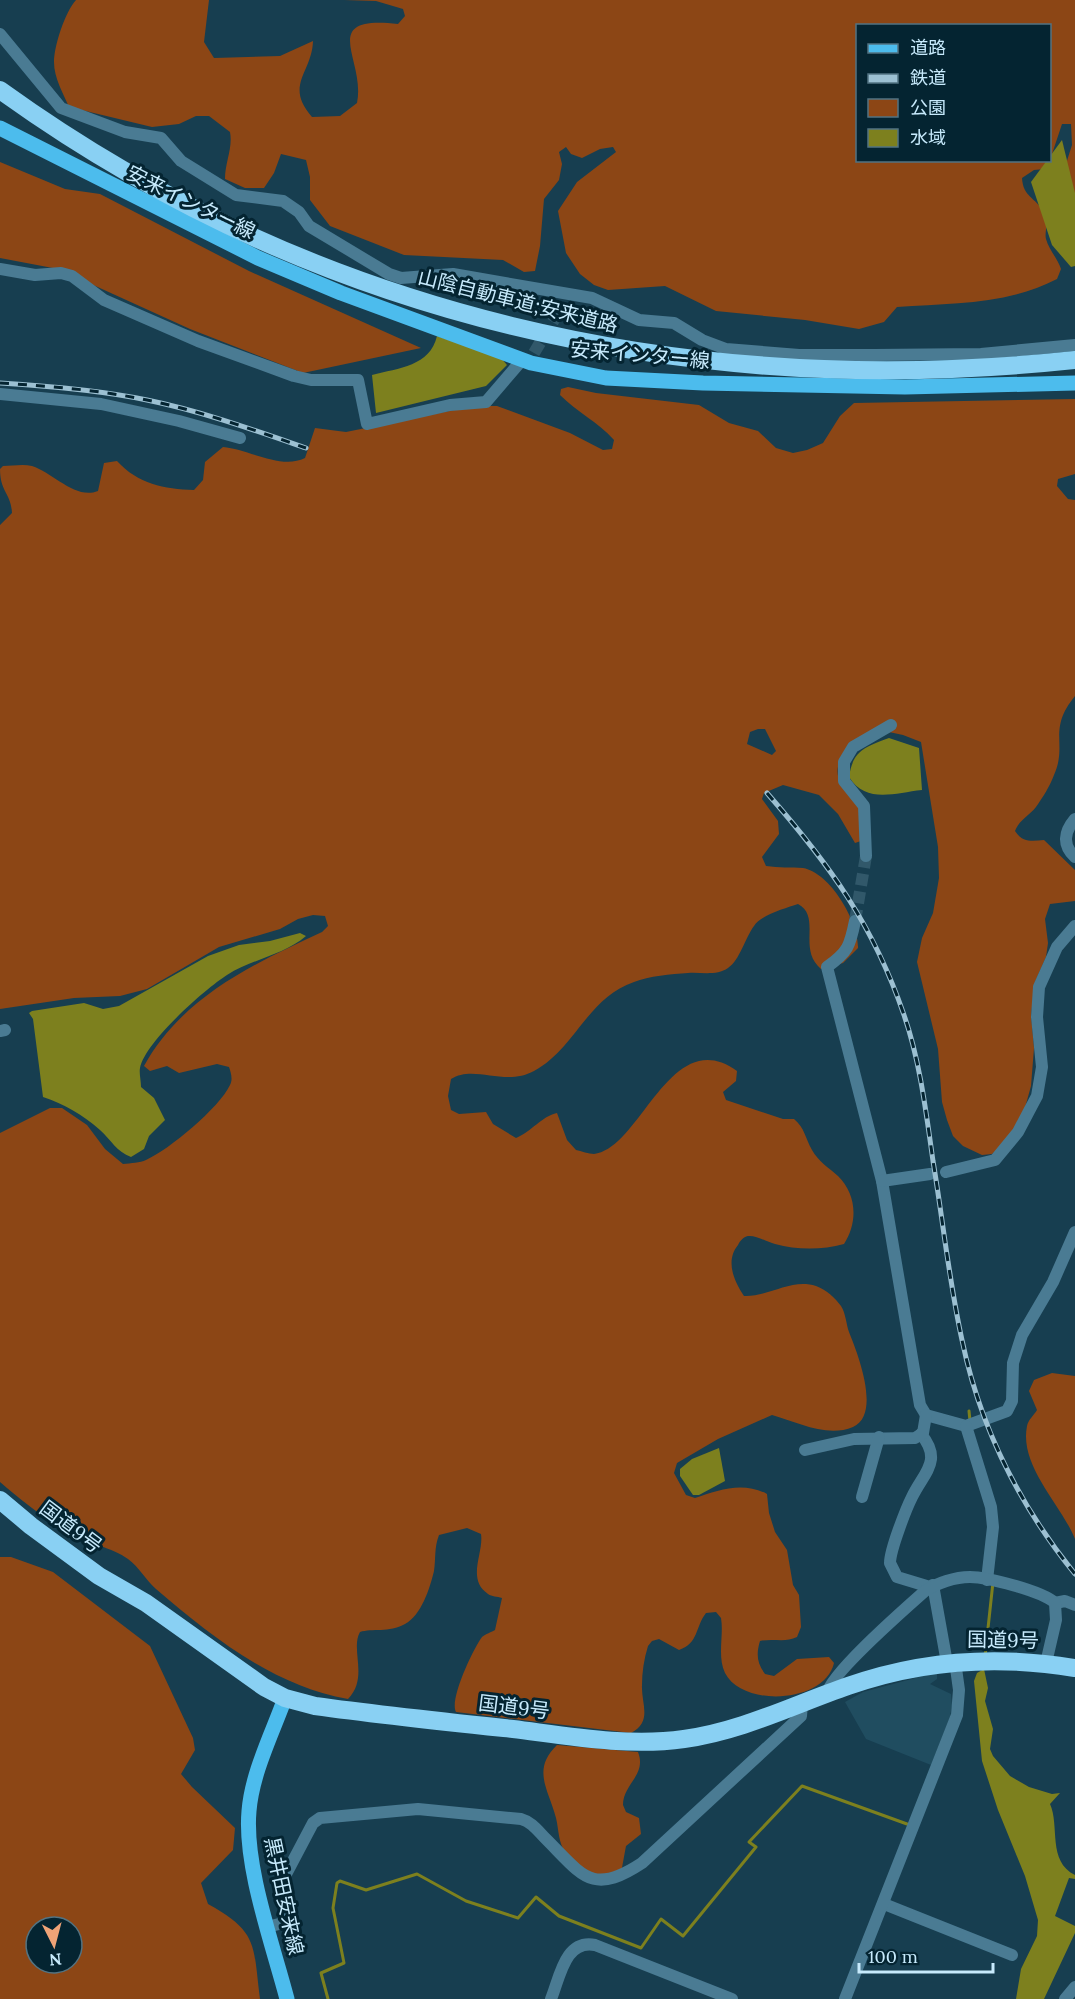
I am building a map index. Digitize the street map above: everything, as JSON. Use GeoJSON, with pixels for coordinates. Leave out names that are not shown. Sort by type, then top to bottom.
{"type":"FeatureCollection","features":[{"type":"Feature","properties":{"kind":"highway","name":"山陰自動車道;安来道路"},"geometry":{"type":"LineString","coordinates":[[0,90],[80,144],[138,178],[265,243],[402,296],[538,334],[679,358],[823,369],[970,367],[1075,360]]}},
{"type":"Feature","properties":{"kind":"highway","name":"国道9号"},"geometry":{"type":"LineString","coordinates":[[0,1500],[99,1576],[146,1603],[204,1645],[285,1698],[342,1710],[573,1737],[657,1742],[699,1737],[729,1729],[882,1676],[951,1662],[986,1659],[1046,1663],[1075,1668]]}},
{"type":"Feature","properties":{"kind":"main road","name":"安来インター線"},"geometry":{"type":"LineString","coordinates":[[0,128],[258,258],[341,293],[529,358],[606,378],[703,383],[905,387],[1075,383]]}},
{"type":"Feature","properties":{"kind":"main road","name":"黒井田安来線"},"geometry":{"type":"LineString","coordinates":[[285,1698],[253,1790],[249,1811],[249,1838],[267,1927],[287,1999]]}},
{"type":"Feature","properties":{"kind":"street"},"geometry":{"type":"LineString","coordinates":[[0,34],[62,108],[125,132],[161,138],[181,161],[236,195],[283,201],[299,212],[309,226],[389,274],[401,278],[453,274],[567,298],[592,298],[639,320],[674,323],[702,340],[726,349],[799,355],[874,356],[981,354],[1075,345]]}},
{"type":"Feature","properties":{"kind":"street"},"geometry":{"type":"LineString","coordinates":[[0,269],[35,274],[61,273],[72,276],[104,300],[198,341],[294,376],[311,380],[358,380],[367,424],[450,405],[486,402],[529,358]]}},
{"type":"Feature","properties":{"kind":"street"},"geometry":{"type":"LineString","coordinates":[[0,394],[101,404],[240,438]]}},
{"type":"Feature","properties":{"kind":"street"},"geometry":{"type":"LineString","coordinates":[[866,856],[864,806],[844,781],[844,762],[853,747],[891,725]]}},
{"type":"Feature","properties":{"kind":"street"},"geometry":{"type":"LineString","coordinates":[[1075,819],[1067,830],[1065,840],[1068,850],[1075,857]]}},
{"type":"Feature","properties":{"kind":"street"},"geometry":{"type":"LineString","coordinates":[[855,921],[851,941],[844,955],[827,966],[882,1181],[920,1405],[926,1415],[921,1434],[930,1447],[929,1468],[909,1504],[890,1563],[897,1577],[932,1586],[971,1577],[1022,1589],[1055,1603],[1065,1601],[1075,1605]]}},
{"type":"Feature","properties":{"kind":"street"},"geometry":{"type":"LineString","coordinates":[[946,1172],[995,1160],[1012,1140],[1037,1096],[1042,1067],[1036,1017],[1039,987],[1057,947],[1075,926]]}},
{"type":"Feature","properties":{"kind":"street"},"geometry":{"type":"LineString","coordinates":[[882,1181],[930,1174]]}},
{"type":"Feature","properties":{"kind":"street"},"geometry":{"type":"LineString","coordinates":[[966,1426],[1007,1411],[1012,1401],[1013,1363],[1022,1335],[1053,1282],[1075,1233]]}},
{"type":"Feature","properties":{"kind":"street"},"geometry":{"type":"LineString","coordinates":[[926,1415],[957,1421],[966,1426],[991,1507],[993,1527],[991,1581]]}},
{"type":"Feature","properties":{"kind":"street"},"geometry":{"type":"LineString","coordinates":[[805,1450],[879,1437],[910,1439],[921,1434]]}},
{"type":"Feature","properties":{"kind":"street"},"geometry":{"type":"LineString","coordinates":[[862,1497],[879,1437]]}},
{"type":"Feature","properties":{"kind":"street"},"geometry":{"type":"LineString","coordinates":[[845,1999],[957,1715],[959,1690],[932,1586]]}},
{"type":"Feature","properties":{"kind":"street"},"geometry":{"type":"LineString","coordinates":[[827,1694],[831,1682],[856,1655],[932,1586]]}},
{"type":"Feature","properties":{"kind":"street"},"geometry":{"type":"LineString","coordinates":[[1046,1663],[1056,1620],[1055,1603]]}},
{"type":"Feature","properties":{"kind":"street"},"geometry":{"type":"LineString","coordinates":[[267,1927],[291,1922],[284,1878],[313,1823],[320,1818],[418,1809],[521,1819],[534,1826],[570,1864],[590,1879],[604,1881],[618,1878],[642,1863],[801,1716],[802,1704]]}},
{"type":"Feature","properties":{"kind":"street"},"geometry":{"type":"LineString","coordinates":[[884,1904],[1012,1955]]}},
{"type":"Feature","properties":{"kind":"street"},"geometry":{"type":"LineString","coordinates":[[551,1999],[570,1953],[576,1947],[588,1944],[732,1999]]}},
{"type":"Feature","properties":{"kind":"street"},"geometry":{"type":"LineString","coordinates":[[1065,1999],[1075,1987]]}},
{"type":"Feature","properties":{"kind":"shaded area"},"geometry":{"type":"Polygon","coordinates":[[[937,1674],[937,1679],[930,1684],[951,1694],[952,1705],[950,1717],[931,1765],[866,1739],[845,1702],[863,1692],[937,1674]]]}},
{"type":"Feature","properties":{"kind":"green space"},"geometry":{"type":"Polygon","coordinates":[[[76,0],[209,0],[204,42],[214,58],[280,56],[313,41],[312,52],[300,87],[300,96],[304,106],[312,117],[340,116],[357,103],[358,87],[350,44],[351,33],[358,26],[373,23],[398,24],[405,16],[403,9],[376,1],[344,0],[1075,0],[1075,202],[1065,167],[1072,145],[1071,124],[1062,124],[1051,157],[1051,24],[856,24],[856,162],[1048,162],[1045,169],[1034,170],[1022,178],[1027,193],[1046,215],[1046,239],[1061,269],[1057,279],[1019,294],[979,301],[897,307],[884,322],[859,329],[805,320],[716,311],[665,286],[608,290],[594,285],[580,274],[566,253],[558,211],[577,182],[616,152],[613,147],[600,149],[582,158],[571,154],[566,147],[559,152],[562,164],[559,180],[544,199],[540,246],[535,271],[524,272],[503,260],[404,255],[330,226],[310,200],[310,177],[306,160],[281,154],[274,173],[264,188],[245,188],[225,179],[230,132],[209,116],[196,116],[179,124],[152,127],[69,107],[57,80],[54,62],[61,30],[76,0]]]}},
{"type":"Feature","properties":{"kind":"green space"},"geometry":{"type":"Polygon","coordinates":[[[0,162],[65,189],[100,194],[249,271],[421,348],[303,373],[190,329],[58,269],[0,258],[0,162]]]}},
{"type":"Feature","properties":{"kind":"green space"},"geometry":{"type":"Polygon","coordinates":[[[568,387],[596,393],[699,405],[729,423],[758,431],[776,448],[793,453],[823,443],[840,416],[854,403],[1075,399],[1075,474],[1058,479],[1057,486],[1068,499],[1075,500],[1075,696],[1062,718],[1058,764],[1052,779],[1036,807],[1015,831],[1025,839],[1044,840],[1075,870],[1075,901],[1050,904],[1045,919],[1048,943],[1046,957],[1035,982],[1031,1015],[1034,1048],[1031,1086],[1023,1115],[1006,1143],[992,1154],[982,1155],[963,1146],[953,1136],[947,1120],[942,1102],[938,1049],[917,962],[922,938],[933,913],[939,878],[938,847],[921,742],[903,735],[875,729],[846,752],[838,768],[842,786],[859,808],[861,841],[855,843],[838,814],[819,795],[783,785],[764,793],[762,799],[778,821],[779,834],[762,857],[766,866],[803,868],[813,872],[833,889],[848,913],[854,926],[858,948],[843,963],[821,969],[814,961],[808,917],[805,910],[798,904],[774,912],[757,922],[736,960],[724,970],[714,973],[681,973],[653,977],[634,982],[618,990],[593,1011],[548,1062],[534,1071],[512,1077],[470,1074],[451,1079],[448,1096],[451,1110],[459,1114],[486,1112],[493,1124],[516,1138],[546,1117],[557,1113],[567,1140],[576,1150],[594,1154],[611,1147],[627,1132],[675,1075],[693,1063],[714,1061],[737,1071],[736,1081],[723,1092],[726,1100],[798,1122],[814,1154],[844,1183],[852,1200],[852,1227],[844,1244],[801,1248],[783,1246],[748,1236],[742,1239],[734,1251],[732,1271],[744,1296],[807,1284],[824,1290],[839,1303],[844,1312],[865,1382],[866,1409],[861,1420],[853,1427],[833,1431],[812,1428],[772,1415],[718,1439],[677,1463],[674,1473],[686,1495],[695,1498],[740,1487],[767,1494],[769,1513],[775,1532],[787,1550],[793,1585],[799,1595],[801,1627],[797,1637],[793,1639],[760,1641],[758,1658],[765,1674],[774,1676],[797,1659],[829,1657],[834,1663],[827,1676],[816,1686],[800,1693],[765,1696],[748,1692],[734,1684],[725,1673],[721,1660],[721,1618],[716,1612],[706,1613],[693,1639],[685,1647],[679,1650],[659,1639],[652,1641],[648,1646],[642,1680],[644,1718],[638,1728],[631,1733],[456,1712],[456,1697],[463,1674],[482,1637],[495,1630],[502,1598],[490,1595],[478,1581],[477,1566],[481,1534],[467,1528],[439,1535],[430,1585],[424,1601],[411,1620],[399,1627],[360,1632],[357,1639],[357,1682],[348,1699],[321,1693],[295,1683],[245,1657],[177,1607],[156,1589],[128,1559],[66,1531],[32,1508],[0,1482],[0,1133],[50,1108],[62,1108],[87,1125],[105,1149],[123,1164],[141,1162],[156,1155],[180,1138],[216,1105],[230,1085],[232,1078],[229,1067],[217,1064],[179,1073],[167,1066],[150,1071],[144,1066],[160,1042],[178,1020],[221,985],[245,970],[322,932],[328,926],[325,916],[313,915],[298,919],[280,929],[219,947],[147,989],[120,996],[74,998],[0,1009],[0,525],[12,513],[10,501],[0,477],[0,469],[3,466],[32,466],[73,489],[89,493],[98,491],[104,463],[117,461],[134,475],[152,484],[194,490],[203,480],[205,462],[223,447],[275,460],[296,461],[305,458],[315,428],[346,432],[474,406],[497,406],[570,433],[603,450],[612,449],[614,440],[560,395],[561,389],[568,387]],[[765,729],[750,732],[747,744],[772,755],[776,751],[765,729]]]}},
{"type":"Feature","properties":{"kind":"green space"},"geometry":{"type":"Polygon","coordinates":[[[1052,1373],[1075,1376],[1075,1539],[1035,1470],[1026,1441],[1028,1424],[1037,1410],[1029,1391],[1034,1380],[1052,1373]]]}},
{"type":"Feature","properties":{"kind":"green space"},"geometry":{"type":"Polygon","coordinates":[[[0,1557],[11,1557],[53,1572],[150,1646],[193,1738],[195,1750],[181,1774],[235,1828],[233,1850],[201,1883],[208,1904],[237,1923],[245,1932],[254,1953],[260,1999],[0,1999],[0,1557]]]}},
{"type":"Feature","properties":{"kind":"green space"},"geometry":{"type":"Polygon","coordinates":[[[557,1745],[638,1752],[639,1767],[623,1805],[626,1812],[639,1818],[641,1834],[626,1846],[621,1873],[600,1877],[577,1864],[563,1849],[543,1772],[549,1754],[557,1745]]]}},
{"type":"Feature","properties":{"kind":"water"},"geometry":{"type":"Polygon","coordinates":[[[1062,140],[1075,193],[1075,266],[1071,267],[1052,245],[1031,182],[1046,162],[1051,162],[1051,155],[1062,140]]]}},
{"type":"Feature","properties":{"kind":"water"},"geometry":{"type":"Polygon","coordinates":[[[437,336],[501,358],[507,365],[486,386],[376,413],[372,375],[420,360],[428,354],[437,336]]]}},
{"type":"Feature","properties":{"kind":"water"},"geometry":{"type":"Polygon","coordinates":[[[889,738],[919,748],[922,790],[872,794],[864,791],[849,777],[857,755],[867,747],[889,738]]]}},
{"type":"Feature","properties":{"kind":"water"},"geometry":{"type":"Polygon","coordinates":[[[300,933],[306,936],[288,948],[247,965],[217,982],[177,1017],[153,1044],[140,1068],[141,1087],[154,1098],[165,1120],[149,1136],[144,1149],[131,1157],[126,1155],[87,1120],[43,1097],[33,1019],[29,1013],[32,1011],[84,1003],[103,1009],[119,1006],[208,956],[239,945],[270,941],[300,933]]]}},
{"type":"Feature","properties":{"kind":"water"},"geometry":{"type":"Polygon","coordinates":[[[719,1448],[725,1481],[699,1495],[693,1495],[680,1476],[680,1469],[692,1459],[719,1448]]]}},
{"type":"Feature","properties":{"kind":"water"},"geometry":{"type":"Polygon","coordinates":[[[984,1669],[988,1688],[985,1701],[993,1729],[990,1749],[993,1756],[1010,1776],[1029,1787],[1052,1794],[1060,1793],[1050,1804],[1057,1852],[1066,1869],[1075,1875],[1075,1879],[1069,1878],[1055,1916],[1075,1926],[1075,1933],[1044,1999],[1016,1999],[1021,1969],[1037,1936],[1038,1920],[1025,1876],[998,1810],[982,1761],[974,1681],[977,1673],[984,1669]]]}},
{"type":"Feature","properties":{"kind":"waterway"},"geometry":{"type":"LineString","coordinates":[[969,1411],[970,1421]]}},
{"type":"Feature","properties":{"kind":"waterway"},"geometry":{"type":"LineString","coordinates":[[985,1656],[993,1582]]}},
{"type":"Feature","properties":{"kind":"waterway"},"geometry":{"type":"LineString","coordinates":[[328,1999],[321,1973],[344,1963],[333,1908],[337,1883],[340,1881],[366,1890],[417,1874],[466,1901],[518,1918],[536,1897],[559,1916],[641,1948],[661,1919],[683,1936],[756,1847],[749,1842],[802,1786],[907,1824]]}},
{"type":"Feature","properties":{"kind":"tunnel"},"geometry":{"type":"LineString","coordinates":[[534,353],[564,303]]}},
{"type":"Feature","properties":{"kind":"tunnel"},"geometry":{"type":"LineString","coordinates":[[855,921],[866,856]]}},
{"type":"Feature","properties":{"kind":"railway"},"geometry":{"type":"LineString","coordinates":[[0,383],[74,389],[167,404],[306,448]]}},
{"type":"Feature","properties":{"kind":"railway"},"geometry":{"type":"LineString","coordinates":[[767,793],[810,845],[847,896],[892,982],[910,1032],[918,1068],[953,1296],[970,1372],[991,1434],[1020,1493],[1055,1548],[1075,1574]]}}]}
